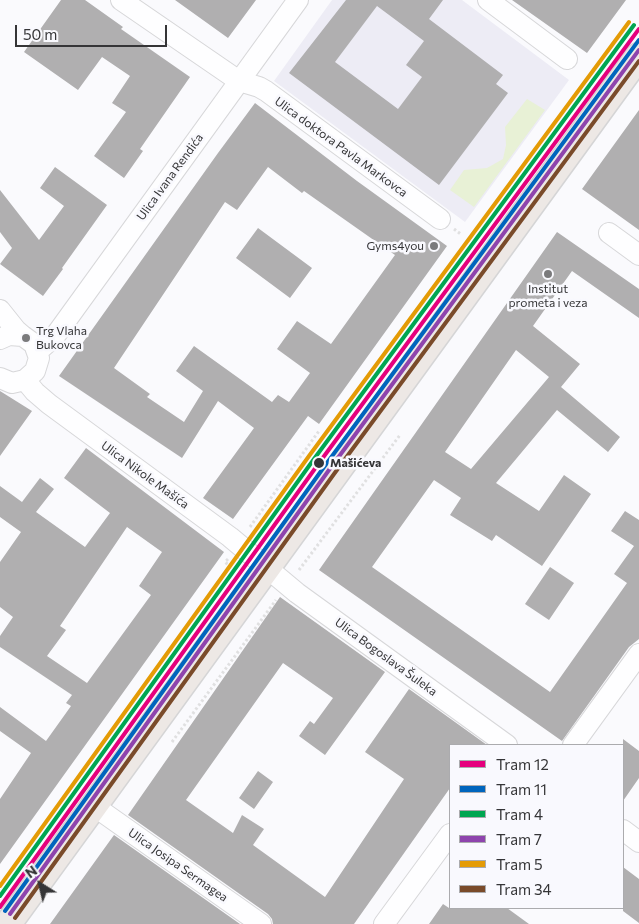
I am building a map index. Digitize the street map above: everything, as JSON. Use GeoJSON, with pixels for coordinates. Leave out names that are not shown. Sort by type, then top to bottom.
{"type":"FeatureCollection","features":[{"type":"Feature","properties":{"kind":"main road"},"geometry":{"type":"LineString","coordinates":[[8,924],[639,56]]}},
{"type":"Feature","properties":{"kind":"street","name":"Ulica doktora Pavla Markovca"},"geometry":{"type":"LineString","coordinates":[[121,0],[239,81],[266,91],[440,219]]}},
{"type":"Feature","properties":{"kind":"street","name":"Ulica Ivana Rendića"},"geometry":{"type":"LineString","coordinates":[[38,351],[55,336],[298,0]]}},
{"type":"Feature","properties":{"kind":"street"},"geometry":{"type":"LineString","coordinates":[[488,0],[567,59]]}},
{"type":"Feature","properties":{"kind":"street"},"geometry":{"type":"LineString","coordinates":[[609,233],[639,255]]}},
{"type":"Feature","properties":{"kind":"street"},"geometry":{"type":"LineString","coordinates":[[0,310],[16,330],[29,339],[38,351],[38,364],[35,371],[25,380],[12,383],[0,378]]}},
{"type":"Feature","properties":{"kind":"street"},"geometry":{"type":"LineString","coordinates":[[0,339],[9,335],[23,336]]}},
{"type":"Feature","properties":{"kind":"street","name":"Ulica Nikole Mašića"},"geometry":{"type":"LineString","coordinates":[[25,380],[34,392],[49,404],[268,567]]}},
{"type":"Feature","properties":{"kind":"street","name":"Ulica Bogoslava Šuleka"},"geometry":{"type":"LineString","coordinates":[[268,567],[297,593],[506,744]]}},
{"type":"Feature","properties":{"kind":"street"},"geometry":{"type":"LineString","coordinates":[[574,744],[639,654]]}},
{"type":"Feature","properties":{"kind":"street","name":"Ulica Josipa Sermagea"},"geometry":{"type":"LineString","coordinates":[[94,806],[261,924]]}},
{"type":"Feature","properties":{"kind":"street"},"geometry":{"type":"LineString","coordinates":[[624,831],[639,842]]}},
{"type":"Feature","properties":{"kind":"street"},"geometry":{"type":"LineString","coordinates":[[384,924],[449,835]]}},
{"type":"Feature","properties":{"kind":"path"},"geometry":{"type":"LineString","coordinates":[[250,527],[319,431]]}},
{"type":"Feature","properties":{"kind":"path"},"geometry":{"type":"LineString","coordinates":[[295,575],[400,435]]}},
{"type":"Feature","properties":{"kind":"path"},"geometry":{"type":"LineString","coordinates":[[167,748],[281,594]]}},
{"type":"Feature","properties":{"kind":"shaded area"},"geometry":{"type":"Polygon","coordinates":[[[332,0],[462,0],[569,80],[465,222],[274,81],[332,0]]]}},
{"type":"Feature","properties":{"kind":"green space"},"geometry":{"type":"Polygon","coordinates":[[[527,99],[545,110],[474,207],[450,190],[464,170],[487,168],[503,159],[506,145],[505,127],[527,99]]]}},
{"type":"Feature","properties":{"kind":"building"},"geometry":{"type":"Polygon","coordinates":[[[61,0],[85,0],[123,27],[121,29],[190,77],[140,149],[143,151],[124,178],[94,156],[126,112],[112,103],[130,76],[102,57],[78,90],[24,52],[61,0]]]}},
{"type":"Feature","properties":{"kind":"building"},"geometry":{"type":"Polygon","coordinates":[[[175,0],[256,0],[228,38],[175,0]]]}},
{"type":"Feature","properties":{"kind":"building"},"geometry":{"type":"Polygon","coordinates":[[[346,0],[443,0],[429,19],[503,75],[496,84],[508,93],[439,185],[289,73],[346,0]],[[377,6],[335,62],[398,109],[422,77],[406,65],[424,41],[377,6]]]}},
{"type":"Feature","properties":{"kind":"building"},"geometry":{"type":"Polygon","coordinates":[[[512,0],[626,0],[587,53],[512,0]]]}},
{"type":"Feature","properties":{"kind":"building"},"geometry":{"type":"Polygon","coordinates":[[[255,103],[357,181],[447,246],[319,424],[308,416],[233,519],[203,498],[254,428],[218,401],[182,458],[59,376],[255,103]],[[268,167],[237,210],[225,202],[114,368],[150,394],[147,397],[184,422],[203,391],[176,371],[194,346],[272,402],[278,395],[289,402],[310,373],[277,349],[297,321],[331,344],[395,255],[304,191],[302,193],[268,167]]]}},
{"type":"Feature","properties":{"kind":"building"},"geometry":{"type":"Polygon","coordinates":[[[639,110],[639,230],[582,189],[639,110]]]}},
{"type":"Feature","properties":{"kind":"building"},"geometry":{"type":"Polygon","coordinates":[[[55,167],[107,205],[43,296],[0,264],[12,248],[0,232],[0,190],[39,240],[64,206],[40,188],[55,167]]]}},
{"type":"Feature","properties":{"kind":"building"},"geometry":{"type":"Polygon","coordinates":[[[258,228],[312,268],[290,298],[236,258],[258,228]]]}},
{"type":"Feature","properties":{"kind":"building"},"geometry":{"type":"Polygon","coordinates":[[[557,232],[639,289],[639,318],[572,271],[533,326],[580,364],[561,387],[620,437],[608,452],[557,410],[496,483],[539,511],[564,475],[591,494],[542,566],[496,535],[492,541],[450,515],[461,498],[434,480],[372,567],[550,692],[627,583],[614,574],[634,546],[611,531],[625,511],[639,520],[639,639],[629,647],[562,741],[319,570],[557,232]],[[516,350],[445,452],[471,469],[549,377],[516,350]]]}},
{"type":"Feature","properties":{"kind":"building"},"geometry":{"type":"Polygon","coordinates":[[[0,391],[32,411],[0,456],[0,391]]]}},
{"type":"Feature","properties":{"kind":"building"},"geometry":{"type":"Polygon","coordinates":[[[86,448],[224,552],[0,864],[0,799],[31,753],[0,731],[0,707],[46,741],[71,706],[66,703],[72,695],[0,647],[0,636],[13,617],[0,607],[0,562],[21,532],[0,517],[0,486],[22,502],[40,478],[54,489],[36,512],[85,547],[110,513],[64,478],[86,448]],[[127,527],[60,626],[66,630],[47,656],[87,683],[151,595],[139,586],[162,552],[127,527]]]}},
{"type":"Feature","properties":{"kind":"building"},"geometry":{"type":"Polygon","coordinates":[[[550,567],[574,583],[549,620],[525,604],[550,567]]]}},
{"type":"Feature","properties":{"kind":"building"},"geometry":{"type":"Polygon","coordinates":[[[280,597],[385,672],[325,755],[299,736],[310,721],[314,724],[333,698],[283,663],[186,800],[233,833],[242,815],[264,829],[253,845],[325,897],[404,779],[365,752],[409,689],[486,744],[449,744],[449,789],[354,924],[273,924],[268,914],[128,815],[280,597]]]}},
{"type":"Feature","properties":{"kind":"building"},"geometry":{"type":"Polygon","coordinates":[[[623,739],[639,751],[639,778],[624,800],[624,744],[623,739]]]}},
{"type":"Feature","properties":{"kind":"building"},"geometry":{"type":"Polygon","coordinates":[[[258,771],[273,782],[254,809],[239,798],[258,771]]]}},
{"type":"Feature","properties":{"kind":"building"},"geometry":{"type":"Polygon","coordinates":[[[114,835],[240,924],[50,924],[114,835]]]}},
{"type":"Feature","properties":{"kind":"building"},"geometry":{"type":"Polygon","coordinates":[[[624,868],[639,879],[639,923],[623,911],[624,868]]]}},
{"type":"Feature","properties":{"kind":"building"},"geometry":{"type":"Polygon","coordinates":[[[443,904],[449,909],[508,909],[529,924],[429,924],[443,904]]]}},
{"type":"Feature","properties":{"kind":"tram line","name":"5"},"geometry":{"type":"LineString","coordinates":[[0,886],[309,456],[629,22]]}},
{"type":"Feature","properties":{"kind":"tram line","name":"4"},"geometry":{"type":"LineString","coordinates":[[0,896],[314,459],[634,25]]}},
{"type":"Feature","properties":{"kind":"tram line","name":"12"},"geometry":{"type":"LineString","coordinates":[[0,907],[319,463],[639,29]]}},
{"type":"Feature","properties":{"kind":"tram line","name":"11"},"geometry":{"type":"LineString","coordinates":[[5,911],[324,467],[639,40]]}},
{"type":"Feature","properties":{"kind":"tram line","name":"7"},"geometry":{"type":"LineString","coordinates":[[10,914],[329,470],[639,50]]}},
{"type":"Feature","properties":{"kind":"tram line","name":"34"},"geometry":{"type":"LineString","coordinates":[[15,918],[334,474],[639,61]]}},
{"type":"Feature","properties":{"kind":"place","name":"Gyms4you"},"geometry":{"type":"Point","coordinates":[434,246]}},
{"type":"Feature","properties":{"kind":"place","name":"Institut prometa i veza"},"geometry":{"type":"Point","coordinates":[548,274]}},
{"type":"Feature","properties":{"kind":"place","name":"Trg Vlaha Bukovca"},"geometry":{"type":"Point","coordinates":[26,338]}},
{"type":"Feature","properties":{"kind":"place","name":"Mašićeva"},"geometry":{"type":"Point","coordinates":[319,463]}}]}
